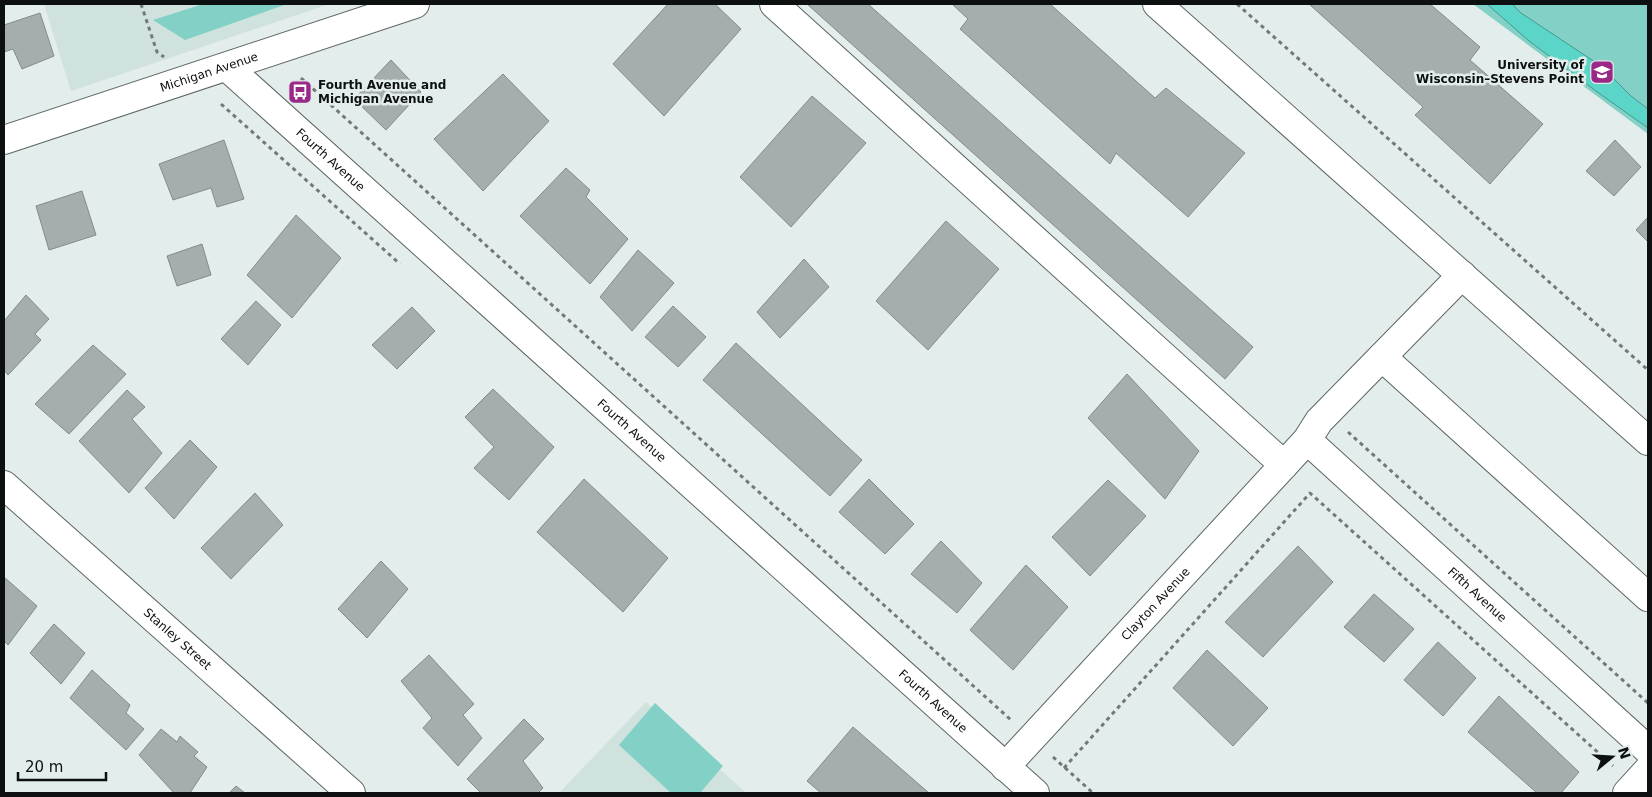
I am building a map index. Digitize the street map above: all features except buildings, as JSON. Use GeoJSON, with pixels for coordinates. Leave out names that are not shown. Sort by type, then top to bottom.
{"type":"FeatureCollection","features":[{"type":"Feature","properties":{"kind":"street","name":"Michigan Avenue"},"geometry":{"type":"LineString","coordinates":[[4,140],[227,67],[352,14],[416,4]]}},
{"type":"Feature","properties":{"kind":"street"},"geometry":{"type":"LineString","coordinates":[[774,4],[1284,465]]}},
{"type":"Feature","properties":{"kind":"street"},"geometry":{"type":"LineString","coordinates":[[1157,4],[1648,441]]}},
{"type":"Feature","properties":{"kind":"street","name":"Fourth Avenue"},"geometry":{"type":"LineString","coordinates":[[227,67],[1035,793]]}},
{"type":"Feature","properties":{"kind":"street","name":"Clayton Avenue"},"geometry":{"type":"LineString","coordinates":[[1005,767],[1307,440],[1327,413],[1462,275]]}},
{"type":"Feature","properties":{"kind":"street"},"geometry":{"type":"LineString","coordinates":[[1382,357],[1648,597]]}},
{"type":"Feature","properties":{"kind":"street","name":"Fifth Avenue"},"geometry":{"type":"LineString","coordinates":[[1307,440],[1648,750]]}},
{"type":"Feature","properties":{"kind":"street","name":"Stanley Street"},"geometry":{"type":"LineString","coordinates":[[4,485],[352,793]]}},
{"type":"Feature","properties":{"kind":"path"},"geometry":{"type":"LineString","coordinates":[[140,4],[157,52],[195,77]]}},
{"type":"Feature","properties":{"kind":"path"},"geometry":{"type":"LineString","coordinates":[[1237,4],[1648,370]]}},
{"type":"Feature","properties":{"kind":"path"},"geometry":{"type":"LineString","coordinates":[[301,78],[1093,793]]}},
{"type":"Feature","properties":{"kind":"path"},"geometry":{"type":"LineString","coordinates":[[1327,413],[1648,703]]}},
{"type":"Feature","properties":{"kind":"path"},"geometry":{"type":"LineString","coordinates":[[1064,768],[1310,493],[1637,783]]}},
{"type":"Feature","properties":{"kind":"shaded area"},"geometry":{"type":"Polygon","coordinates":[[[44,4],[330,4],[71,91],[44,4]]]}},
{"type":"Feature","properties":{"kind":"shaded area"},"geometry":{"type":"Polygon","coordinates":[[[203,4],[287,4],[185,40],[153,20],[203,4]]]}},
{"type":"Feature","properties":{"kind":"shaded area","name":"University of Wisconsin–Stevens Point"},"geometry":{"type":"Polygon","coordinates":[[[1473,4],[1648,4],[1648,134],[1473,4]]]}},
{"type":"Feature","properties":{"kind":"shaded area"},"geometry":{"type":"Polygon","coordinates":[[[1487,4],[1512,4],[1521,13],[1601,66],[1631,96],[1648,109],[1648,128],[1529,41],[1487,4]]]}},
{"type":"Feature","properties":{"kind":"shaded area"},"geometry":{"type":"Polygon","coordinates":[[[646,702],[746,793],[559,793],[646,702]]]}},
{"type":"Feature","properties":{"kind":"shaded area"},"geometry":{"type":"Polygon","coordinates":[[[655,703],[723,766],[700,793],[671,793],[619,745],[655,703]]]}},
{"type":"Feature","properties":{"kind":"place","name":"University of Wisconsin–Stevens Point"},"geometry":{"type":"Point","coordinates":[1602,72]}},
{"type":"Feature","properties":{"kind":"place","name":"Fourth Avenue and Michigan Avenue"},"geometry":{"type":"Point","coordinates":[300,92]}}]}
